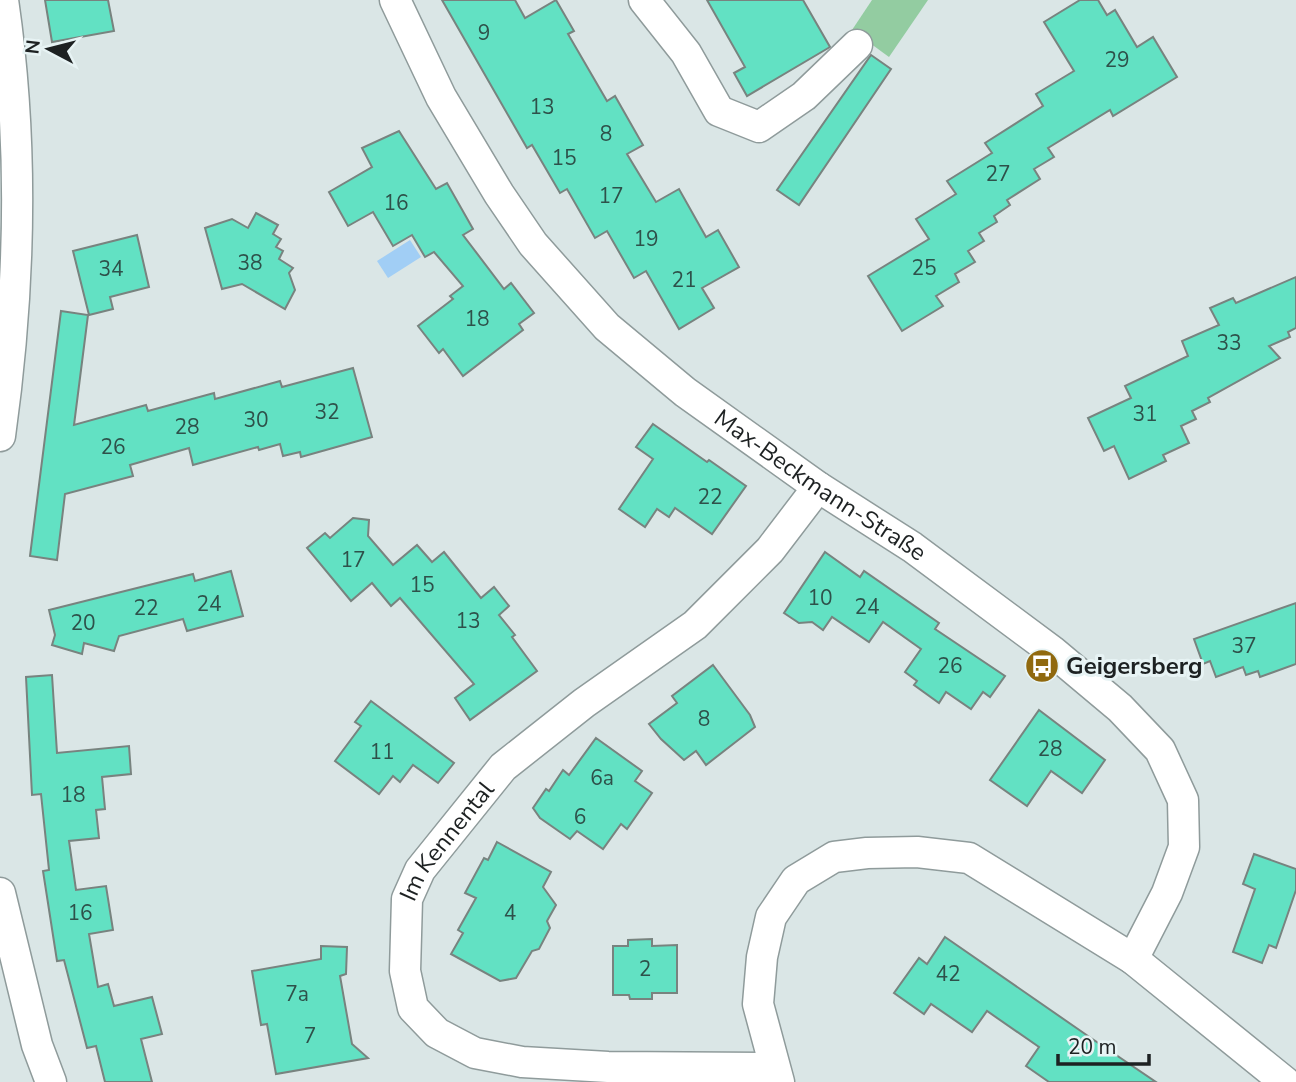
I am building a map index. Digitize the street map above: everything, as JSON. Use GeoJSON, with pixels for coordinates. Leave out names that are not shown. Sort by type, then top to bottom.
{"type":"FeatureCollection","features":[{"type":"Feature","properties":{"kind":"street"},"geometry":{"type":"LineString","coordinates":[[0,436],[12,330],[17,229],[3,0]]}},
{"type":"Feature","properties":{"kind":"street","name":"Max-Beckmann-Straße"},"geometry":{"type":"LineString","coordinates":[[395,0],[441,97],[499,194],[534,244],[607,327],[684,392],[818,487],[912,547],[1052,651],[1121,708],[1160,750],[1183,800],[1184,847],[1167,893],[1133,959]]}},
{"type":"Feature","properties":{"kind":"street"},"geometry":{"type":"LineString","coordinates":[[644,0],[686,53],[719,111],[759,127],[804,96],[857,45]]}},
{"type":"Feature","properties":{"kind":"street","name":"Im Kennental"},"geometry":{"type":"LineString","coordinates":[[776,1075],[522,1062],[475,1053],[437,1033],[413,1008],[405,971],[407,899],[420,870],[503,767],[584,703],[695,625],[770,550],[818,487]]}},
{"type":"Feature","properties":{"kind":"street"},"geometry":{"type":"LineString","coordinates":[[776,1075],[758,1004],[762,957],[771,917],[796,880],[834,857],[917,852],[969,858],[1133,959],[1285,1082]]}},
{"type":"Feature","properties":{"kind":"street"},"geometry":{"type":"LineString","coordinates":[[0,896],[37,1045],[51,1082]]}},
{"type":"Feature","properties":{"kind":"green space"},"geometry":{"type":"Polygon","coordinates":[[[872,0],[928,0],[889,57],[852,30],[872,0]]]}},
{"type":"Feature","properties":{"kind":"water"},"geometry":{"type":"Polygon","coordinates":[[[410,240],[421,257],[388,278],[377,261],[410,240]]]}},
{"type":"Feature","properties":{"kind":"building"},"geometry":{"type":"Polygon","coordinates":[[[45,0],[108,0],[114,31],[52,42],[45,0]]]}},
{"type":"Feature","properties":{"kind":"building"},"geometry":{"type":"Polygon","coordinates":[[[442,0],[515,0],[525,18],[556,0],[574,31],[568,34],[607,101],[615,96],[643,145],[627,154],[656,202],[679,189],[706,237],[718,230],[739,267],[702,288],[714,308],[679,329],[646,271],[634,278],[607,231],[595,238],[567,189],[560,193],[532,145],[527,148],[442,0]]]}},
{"type":"Feature","properties":{"kind":"building"},"geometry":{"type":"Polygon","coordinates":[[[707,0],[803,0],[830,47],[747,96],[734,73],[745,67],[707,0]]]}},
{"type":"Feature","properties":{"kind":"building"},"geometry":{"type":"Polygon","coordinates":[[[1080,0],[1098,0],[1107,15],[1115,10],[1137,47],[1153,37],[1177,77],[1113,116],[1110,110],[1048,148],[1054,157],[1034,169],[1040,179],[1007,200],[1010,205],[994,216],[997,222],[979,233],[984,241],[968,251],[975,262],[955,274],[959,282],[936,296],[943,306],[902,331],[868,276],[929,239],[916,219],[956,194],[947,181],[992,153],[985,143],[1043,106],[1036,94],[1074,71],[1044,22],[1080,0]]]}},
{"type":"Feature","properties":{"kind":"building"},"geometry":{"type":"Polygon","coordinates":[[[871,55],[891,69],[799,205],[777,190],[871,55]]]}},
{"type":"Feature","properties":{"kind":"building"},"geometry":{"type":"Polygon","coordinates":[[[399,131],[436,189],[447,183],[473,229],[463,235],[504,289],[511,283],[534,313],[519,324],[523,330],[463,376],[443,349],[439,353],[418,326],[453,299],[450,296],[463,286],[434,252],[425,257],[412,235],[393,246],[373,212],[348,226],[329,192],[372,167],[362,148],[399,131]]]}},
{"type":"Feature","properties":{"kind":"building"},"geometry":{"type":"Polygon","coordinates":[[[256,213],[278,225],[273,234],[281,239],[276,247],[283,251],[279,259],[293,268],[289,273],[295,290],[285,309],[242,284],[222,289],[205,228],[232,219],[248,228],[256,213]]]}},
{"type":"Feature","properties":{"kind":"building"},"geometry":{"type":"Polygon","coordinates":[[[137,235],[149,287],[110,297],[113,309],[89,315],[73,251],[137,235]]]}},
{"type":"Feature","properties":{"kind":"building"},"geometry":{"type":"Polygon","coordinates":[[[1296,277],[1296,328],[1288,332],[1290,337],[1269,346],[1280,358],[1208,398],[1210,402],[1192,411],[1196,419],[1181,426],[1189,443],[1163,455],[1166,461],[1129,479],[1114,446],[1104,451],[1088,418],[1131,398],[1125,386],[1188,356],[1182,341],[1219,325],[1210,308],[1233,298],[1236,303],[1296,277]]]}},
{"type":"Feature","properties":{"kind":"building"},"geometry":{"type":"Polygon","coordinates":[[[61,311],[88,315],[74,425],[146,405],[148,411],[214,393],[215,399],[280,381],[282,387],[353,368],[372,437],[301,457],[300,452],[283,456],[280,444],[259,450],[258,447],[193,465],[189,448],[130,465],[133,476],[65,494],[57,560],[30,556],[61,311]]]}},
{"type":"Feature","properties":{"kind":"building"},"geometry":{"type":"Polygon","coordinates":[[[653,424],[746,486],[712,534],[675,508],[669,517],[657,509],[645,527],[619,509],[653,459],[636,447],[653,424]]]}},
{"type":"Feature","properties":{"kind":"building"},"geometry":{"type":"Polygon","coordinates":[[[353,518],[369,520],[368,536],[393,565],[417,545],[432,562],[444,552],[481,598],[494,587],[509,606],[499,615],[537,671],[470,720],[455,698],[474,684],[400,598],[391,606],[372,583],[351,601],[307,548],[325,533],[330,538],[353,518]]]}},
{"type":"Feature","properties":{"kind":"building"},"geometry":{"type":"Polygon","coordinates":[[[825,552],[860,577],[864,571],[939,623],[935,629],[1005,676],[990,697],[983,692],[971,709],[946,692],[939,703],[914,685],[917,681],[905,672],[921,649],[883,622],[869,642],[832,617],[823,630],[812,622],[799,623],[784,613],[825,552]]]}},
{"type":"Feature","properties":{"kind":"building"},"geometry":{"type":"Polygon","coordinates":[[[231,571],[243,616],[187,631],[183,619],[119,636],[114,651],[84,643],[82,654],[52,645],[55,635],[49,610],[193,574],[195,581],[231,571]]]}},
{"type":"Feature","properties":{"kind":"building"},"geometry":{"type":"Polygon","coordinates":[[[1296,603],[1296,664],[1260,677],[1258,671],[1246,675],[1243,667],[1216,677],[1210,661],[1203,664],[1194,639],[1296,603]]]}},
{"type":"Feature","properties":{"kind":"building"},"geometry":{"type":"Polygon","coordinates":[[[713,665],[750,715],[755,727],[706,765],[696,751],[684,760],[649,724],[677,703],[672,696],[713,665]]]}},
{"type":"Feature","properties":{"kind":"building"},"geometry":{"type":"Polygon","coordinates":[[[52,675],[57,753],[129,746],[131,774],[102,777],[105,809],[96,810],[99,838],[69,841],[76,890],[106,886],[113,930],[89,934],[98,987],[108,984],[114,1006],[152,997],[162,1034],[141,1039],[152,1082],[105,1082],[96,1046],[87,1048],[64,960],[57,961],[43,871],[49,870],[41,794],[32,795],[26,677],[52,675]]]}},
{"type":"Feature","properties":{"kind":"building"},"geometry":{"type":"Polygon","coordinates":[[[371,701],[454,763],[438,783],[413,765],[400,782],[393,776],[379,794],[335,761],[361,726],[355,722],[371,701]]]}},
{"type":"Feature","properties":{"kind":"building"},"geometry":{"type":"Polygon","coordinates":[[[1039,710],[1105,760],[1082,793],[1051,771],[1027,806],[990,780],[1039,710]]]}},
{"type":"Feature","properties":{"kind":"building"},"geometry":{"type":"Polygon","coordinates":[[[596,738],[642,771],[635,781],[652,793],[627,829],[621,824],[603,849],[577,831],[570,839],[540,818],[533,808],[563,770],[569,775],[596,738]]]}},
{"type":"Feature","properties":{"kind":"building"},"geometry":{"type":"Polygon","coordinates":[[[497,842],[551,872],[543,887],[556,905],[547,921],[550,928],[539,949],[532,951],[516,978],[500,981],[451,954],[463,933],[458,930],[476,898],[465,893],[484,858],[488,860],[497,842]]]}},
{"type":"Feature","properties":{"kind":"building"},"geometry":{"type":"Polygon","coordinates":[[[1254,854],[1296,869],[1296,890],[1276,948],[1269,945],[1262,963],[1233,952],[1255,889],[1243,884],[1254,854]]]}},
{"type":"Feature","properties":{"kind":"building"},"geometry":{"type":"Polygon","coordinates":[[[945,937],[1156,1082],[1049,1082],[1026,1066],[1039,1047],[987,1011],[972,1032],[931,1004],[924,1014],[894,993],[919,958],[927,964],[945,937]]]}},
{"type":"Feature","properties":{"kind":"building"},"geometry":{"type":"Polygon","coordinates":[[[652,939],[652,946],[677,945],[677,993],[652,993],[652,999],[630,999],[629,995],[613,995],[613,946],[628,946],[628,940],[652,939]]]}},
{"type":"Feature","properties":{"kind":"building"},"geometry":{"type":"Polygon","coordinates":[[[321,946],[347,947],[346,974],[340,976],[352,1044],[368,1058],[276,1074],[267,1024],[261,1025],[252,971],[321,959],[321,946]]]}},
{"type":"Feature","properties":{"kind":"place","name":"Geigersberg"},"geometry":{"type":"Point","coordinates":[1042,666]}}]}
